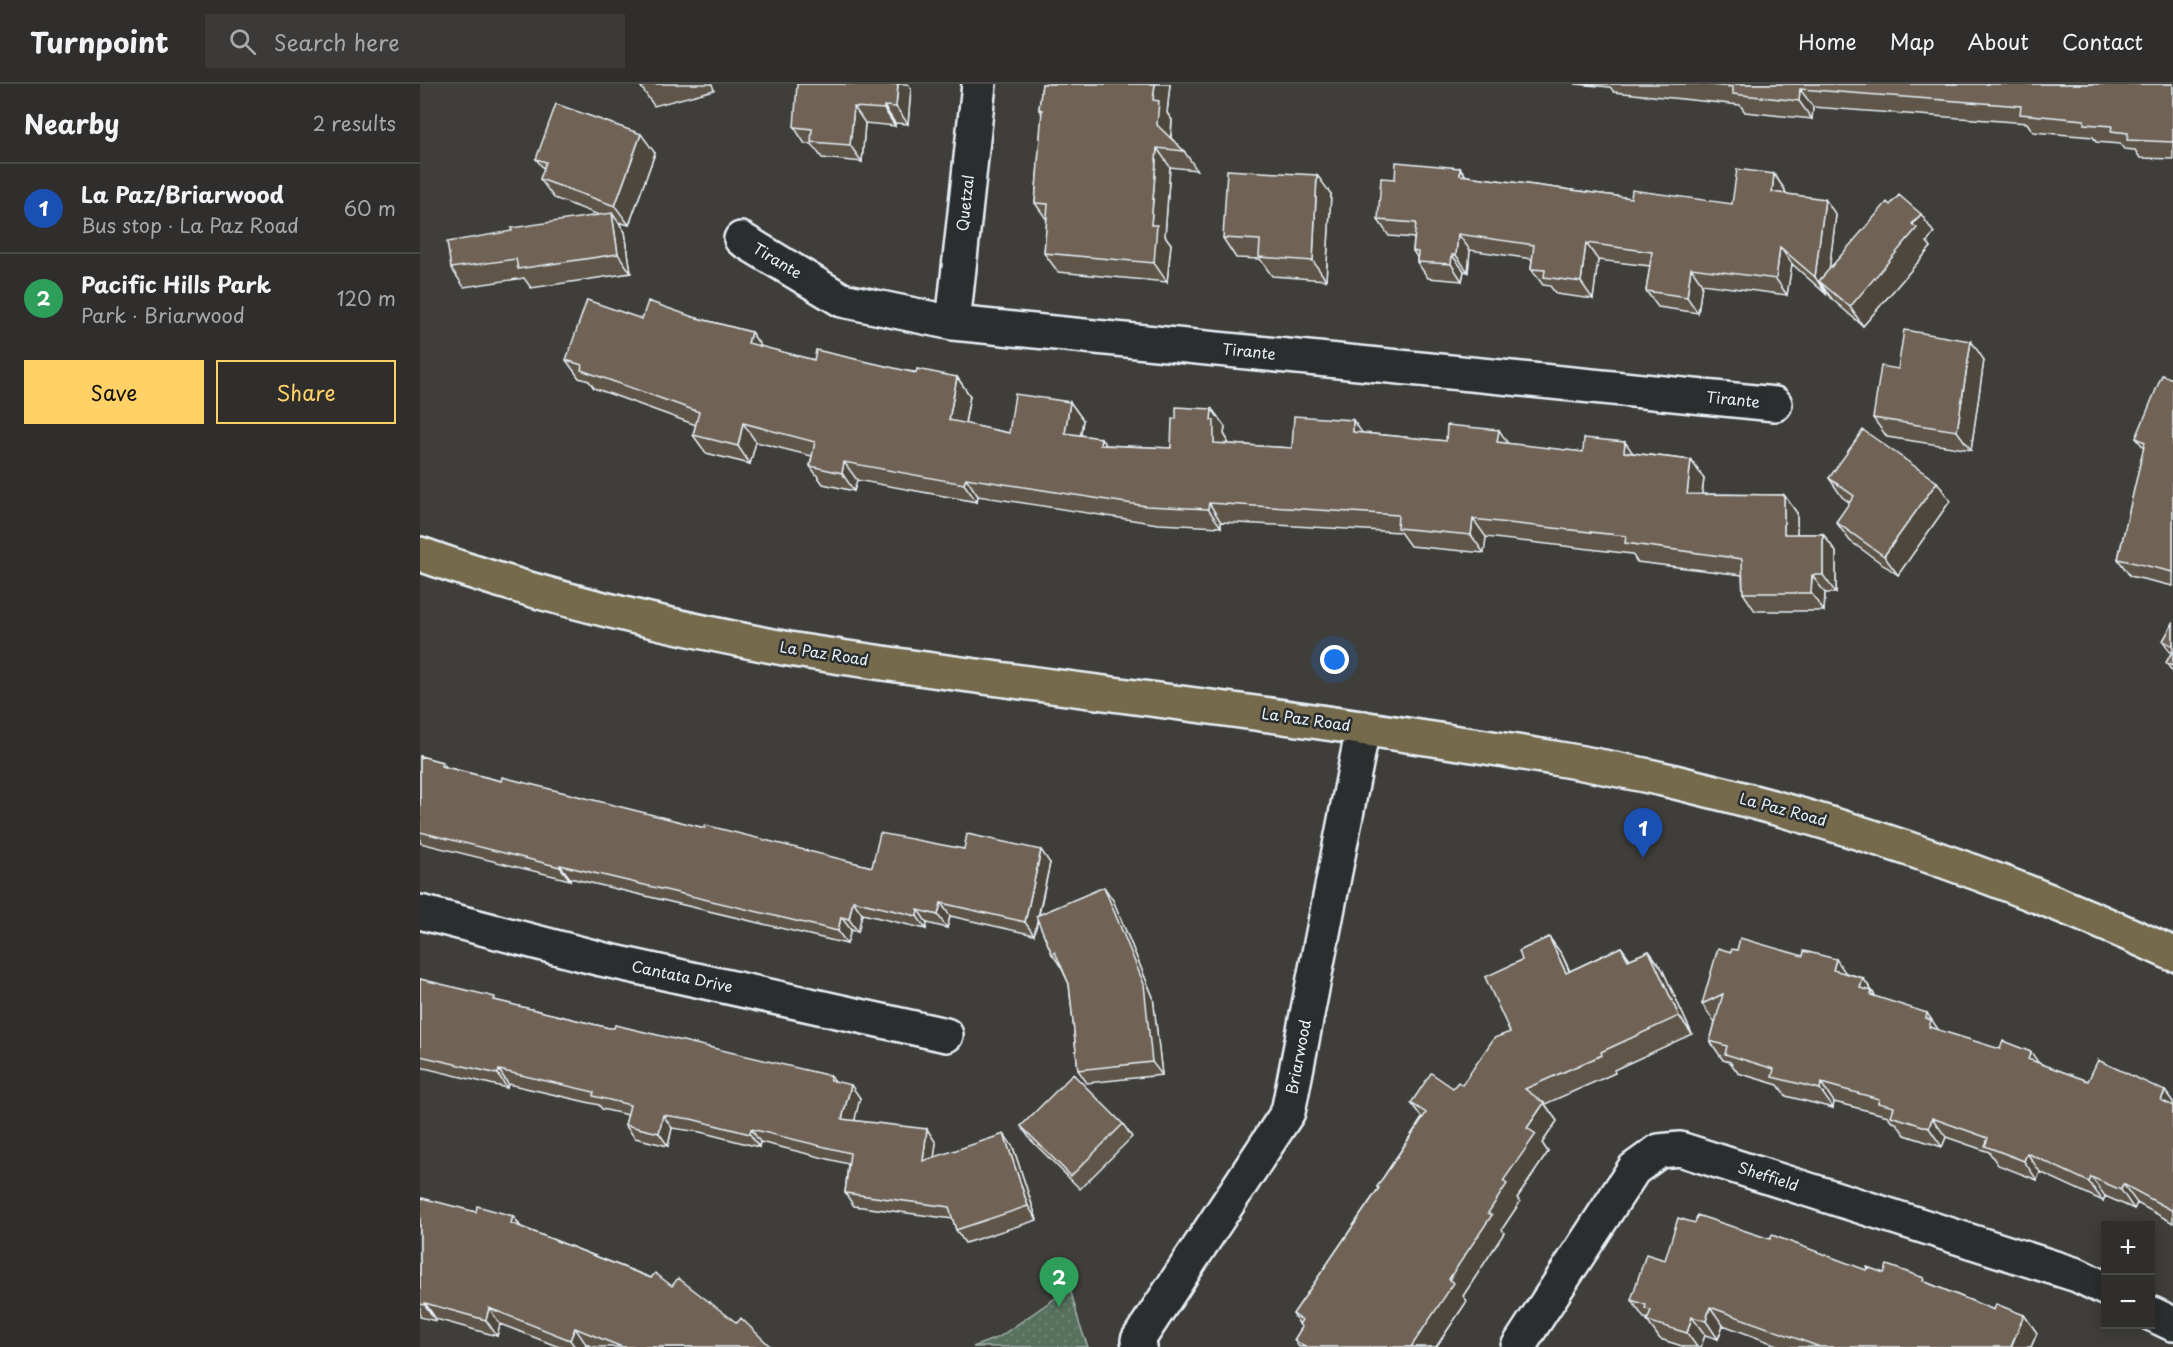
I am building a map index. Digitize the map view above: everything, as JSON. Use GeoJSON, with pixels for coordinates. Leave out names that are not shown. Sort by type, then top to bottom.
{"type":"FeatureCollection","features":[{"type":"Feature","properties":{"kind":"main road","name":"La Paz Road"},"geometry":{"type":"LineString","coordinates":[[420,554],[578,602],[718,636],[789,649],[1363,728],[1552,757],[1663,780],[1786,810],[1858,831],[2059,903],[2173,954]]}},
{"type":"Feature","properties":{"kind":"street","name":"Quetzal"},"geometry":{"type":"LineString","coordinates":[[953,323],[979,84]]}},
{"type":"Feature","properties":{"kind":"street","name":"Tirante"},"geometry":{"type":"LineString","coordinates":[[741,239],[842,300],[953,323],[1775,404]]}},
{"type":"Feature","properties":{"kind":"street","name":"Briarwood"},"geometry":{"type":"LineString","coordinates":[[1140,1347],[1138,1340],[1288,1112],[1363,728]]}},
{"type":"Feature","properties":{"kind":"street","name":"Cantata Drive"},"geometry":{"type":"LineString","coordinates":[[420,912],[601,959],[946,1035]]}},
{"type":"Feature","properties":{"kind":"street","name":"Sheffield"},"geometry":{"type":"LineString","coordinates":[[1518,1347],[1634,1169],[1659,1151],[1680,1149],[2077,1275],[2101,1287]]}},
{"type":"Feature","properties":{"kind":"street"},"geometry":{"type":"LineString","coordinates":[[2155,1315],[2173,1324]]}},
{"type":"Feature","properties":{"kind":"green space"},"geometry":{"type":"Polygon","coordinates":[[[1070,1288],[1088,1347],[973,1347],[999,1337],[1070,1288]]]}},
{"type":"Feature","properties":{"kind":"building"},"geometry":{"type":"Polygon","coordinates":[[[797,84],[898,84],[896,107],[884,106],[884,109],[854,107],[850,145],[811,142],[812,129],[794,127],[797,84]]]}},
{"type":"Feature","properties":{"kind":"building"},"geometry":{"type":"Polygon","coordinates":[[[1042,84],[1155,84],[1153,100],[1159,101],[1157,125],[1184,151],[1157,148],[1151,225],[1157,225],[1154,263],[1044,253],[1048,204],[1035,203],[1042,84]]]}},
{"type":"Feature","properties":{"kind":"building"},"geometry":{"type":"Polygon","coordinates":[[[1699,84],[2173,84],[2173,142],[2127,140],[2128,133],[2111,131],[2112,126],[2084,124],[2084,120],[2020,114],[2021,106],[1800,89],[1799,101],[1733,94],[1733,87],[1699,84]]]}},
{"type":"Feature","properties":{"kind":"building"},"geometry":{"type":"Polygon","coordinates":[[[556,104],[641,134],[615,206],[540,179],[546,162],[536,159],[556,104]]]}},
{"type":"Feature","properties":{"kind":"building"},"geometry":{"type":"Polygon","coordinates":[[[1396,162],[1460,168],[1460,175],[1631,198],[1632,190],[1732,204],[1737,169],[1774,174],[1772,192],[1825,199],[1815,277],[1780,247],[1776,279],[1691,268],[1687,297],[1646,291],[1652,252],[1586,243],[1581,282],[1544,277],[1545,270],[1531,269],[1534,245],[1458,234],[1456,255],[1452,255],[1451,264],[1417,262],[1418,252],[1413,251],[1416,223],[1378,220],[1381,178],[1395,179],[1396,162]]]}},
{"type":"Feature","properties":{"kind":"building"},"geometry":{"type":"Polygon","coordinates":[[[1227,170],[1317,175],[1313,261],[1259,257],[1260,240],[1223,238],[1227,170]]]}},
{"type":"Feature","properties":{"kind":"building"},"geometry":{"type":"Polygon","coordinates":[[[1899,195],[1921,214],[1912,224],[1917,228],[1850,307],[1819,281],[1887,202],[1890,205],[1899,195]]]}},
{"type":"Feature","properties":{"kind":"building"},"geometry":{"type":"Polygon","coordinates":[[[612,213],[618,254],[518,269],[516,259],[451,268],[447,242],[512,231],[511,228],[612,213]]]}},
{"type":"Feature","properties":{"kind":"building"},"geometry":{"type":"Polygon","coordinates":[[[587,300],[642,319],[648,301],[693,317],[751,332],[748,343],[814,360],[816,350],[916,373],[917,369],[957,377],[949,420],[1009,433],[1015,394],[1070,402],[1065,433],[1101,438],[1100,445],[1171,448],[1172,419],[1176,419],[1176,407],[1212,409],[1214,443],[1292,448],[1294,416],[1353,420],[1353,432],[1446,441],[1447,425],[1499,430],[1497,442],[1583,452],[1584,438],[1625,442],[1624,452],[1691,460],[1687,494],[1784,495],[1784,534],[1823,534],[1823,575],[1812,575],[1811,593],[1743,593],[1742,559],[1625,543],[1626,536],[1473,519],[1471,535],[1397,528],[1398,515],[1209,503],[1208,509],[1146,506],[966,478],[964,484],[844,462],[842,473],[810,466],[815,442],[743,423],[738,446],[693,435],[699,412],[581,370],[582,365],[566,360],[587,300]]]}},
{"type":"Feature","properties":{"kind":"building"},"geometry":{"type":"Polygon","coordinates":[[[1904,330],[1971,341],[1957,431],[1873,418],[1881,366],[1898,369],[1904,330]]]}},
{"type":"Feature","properties":{"kind":"building"},"geometry":{"type":"Polygon","coordinates":[[[2162,375],[2173,379],[2173,572],[2118,559],[2145,442],[2136,438],[2162,375]]]}},
{"type":"Feature","properties":{"kind":"building"},"geometry":{"type":"Polygon","coordinates":[[[1863,430],[1937,482],[1884,556],[1836,522],[1854,496],[1829,478],[1863,430]]]}},
{"type":"Feature","properties":{"kind":"building"},"geometry":{"type":"Polygon","coordinates":[[[2173,623],[2173,646],[2163,641],[2173,623]]]}},
{"type":"Feature","properties":{"kind":"building"},"geometry":{"type":"Polygon","coordinates":[[[2173,650],[2173,666],[2166,663],[2173,650]]]}},
{"type":"Feature","properties":{"kind":"building"},"geometry":{"type":"Polygon","coordinates":[[[420,756],[442,762],[441,766],[501,781],[502,777],[872,867],[880,833],[964,849],[967,834],[1041,850],[1025,922],[941,903],[938,915],[918,910],[917,916],[853,901],[849,919],[841,917],[838,931],[420,832],[420,756]]]}},
{"type":"Feature","properties":{"kind":"building"},"geometry":{"type":"Polygon","coordinates":[[[1104,887],[1144,984],[1152,1062],[1078,1070],[1069,984],[1055,952],[1052,954],[1036,916],[1104,887]]]}},
{"type":"Feature","properties":{"kind":"building"},"geometry":{"type":"Polygon","coordinates":[[[1549,937],[1566,973],[1621,947],[1628,960],[1649,951],[1679,1016],[1601,1052],[1602,1055],[1525,1089],[1544,1103],[1527,1128],[1536,1134],[1503,1181],[1507,1184],[1488,1213],[1492,1215],[1449,1279],[1454,1283],[1411,1347],[1305,1347],[1294,1340],[1302,1327],[1299,1324],[1302,1320],[1293,1314],[1379,1188],[1377,1187],[1426,1113],[1411,1103],[1431,1073],[1453,1088],[1458,1082],[1462,1085],[1494,1038],[1510,1032],[1485,977],[1522,960],[1519,951],[1549,937]]]}},
{"type":"Feature","properties":{"kind":"building"},"geometry":{"type":"Polygon","coordinates":[[[1740,938],[1803,956],[1804,951],[1836,959],[1833,970],[1863,978],[1860,988],[1872,991],[1871,995],[1927,1013],[1926,1018],[1931,1020],[1929,1027],[2000,1049],[2003,1041],[2031,1052],[2028,1059],[2088,1081],[2098,1060],[2165,1091],[2161,1100],[2173,1106],[2173,1211],[2123,1184],[2121,1190],[2091,1177],[2089,1182],[2027,1153],[2024,1161],[1985,1146],[1988,1138],[1932,1118],[1929,1128],[1891,1116],[1894,1107],[1878,1103],[1879,1099],[1821,1083],[1820,1089],[1772,1077],[1774,1069],[1725,1054],[1727,1046],[1710,1041],[1723,994],[1702,1004],[1718,948],[1731,952],[1732,949],[1737,950],[1740,938]]]}},
{"type":"Feature","properties":{"kind":"building"},"geometry":{"type":"Polygon","coordinates":[[[420,979],[609,1028],[614,1028],[615,1025],[831,1076],[830,1080],[851,1085],[842,1119],[927,1129],[923,1161],[1004,1134],[1028,1206],[956,1230],[949,1207],[845,1193],[850,1153],[751,1129],[750,1134],[691,1119],[663,1115],[659,1133],[625,1125],[630,1105],[593,1096],[594,1092],[499,1070],[498,1074],[420,1056],[420,979]]]}},
{"type":"Feature","properties":{"kind":"building"},"geometry":{"type":"Polygon","coordinates":[[[1073,1074],[1123,1124],[1071,1176],[1021,1126],[1073,1074]]]}},
{"type":"Feature","properties":{"kind":"building"},"geometry":{"type":"Polygon","coordinates":[[[422,1198],[476,1212],[477,1206],[513,1216],[511,1223],[651,1278],[655,1273],[672,1286],[678,1278],[737,1323],[741,1318],[771,1347],[622,1347],[575,1328],[570,1340],[489,1308],[486,1320],[425,1303],[425,1305],[420,1304],[420,1203],[422,1198]]]}},
{"type":"Feature","properties":{"kind":"building"},"geometry":{"type":"Polygon","coordinates":[[[1697,1215],[1770,1239],[1772,1235],[1866,1270],[1867,1267],[1884,1273],[1887,1265],[1924,1278],[1923,1281],[1994,1310],[1996,1304],[2024,1315],[2011,1347],[1820,1347],[1710,1307],[1706,1321],[1692,1317],[1687,1333],[1647,1321],[1651,1310],[1645,1309],[1646,1305],[1631,1300],[1646,1254],[1665,1260],[1678,1218],[1695,1223],[1697,1215]]]}},
{"type":"Feature","properties":{"kind":"place","name":"La Paz/Briarwood"},"geometry":{"type":"Point","coordinates":[1643,858]}},
{"type":"Feature","properties":{"kind":"place","name":"Pacific Hills Park"},"geometry":{"type":"Point","coordinates":[1059,1307]}}]}
